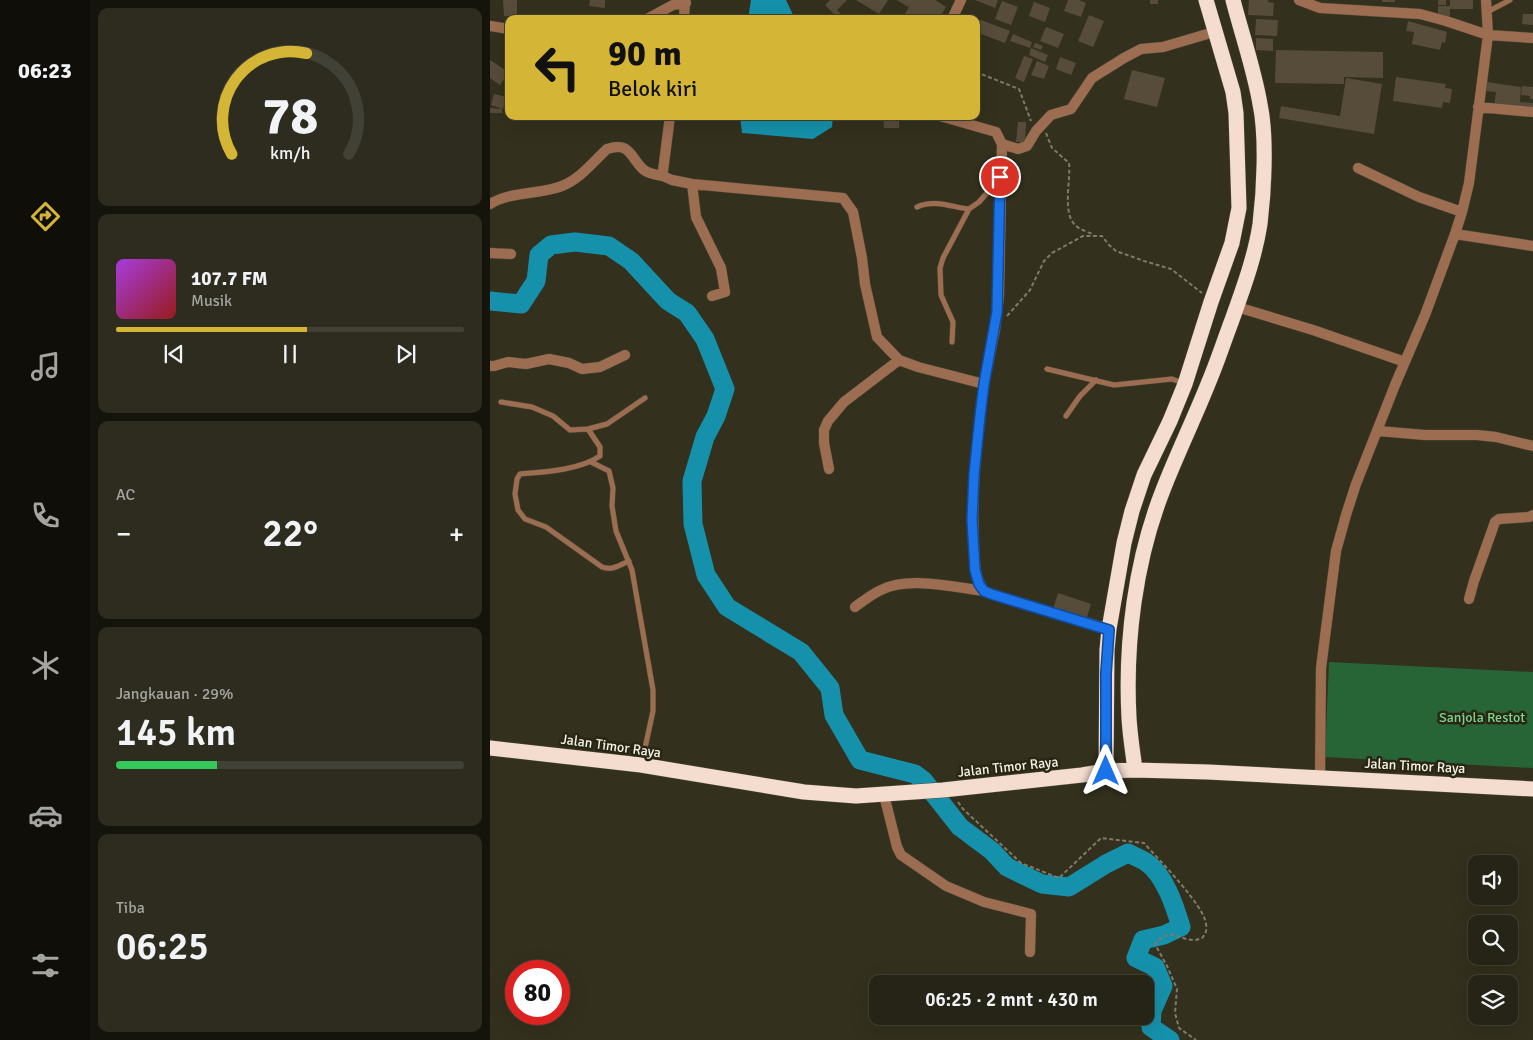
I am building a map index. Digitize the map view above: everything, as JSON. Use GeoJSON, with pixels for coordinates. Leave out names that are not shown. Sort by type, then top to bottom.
{"type":"FeatureCollection","features":[{"type":"Feature","properties":{"kind":"highway"},"geometry":{"type":"LineString","coordinates":[[1106,771],[1106,673],[1109,630],[1124,543],[1142,481],[1185,384],[1237,224],[1240,191],[1236,113],[1233,92],[1206,0]]}},
{"type":"Feature","properties":{"kind":"highway"},"geometry":{"type":"LineString","coordinates":[[1134,770],[1129,697],[1130,654],[1133,616],[1147,538],[1163,489],[1209,382],[1237,307],[1256,245],[1260,224],[1263,188],[1261,106],[1233,0]]}},
{"type":"Feature","properties":{"kind":"highway"},"geometry":{"type":"LineString","coordinates":[[1239,148],[1263,148]]}},
{"type":"Feature","properties":{"kind":"highway"},"geometry":{"type":"LineString","coordinates":[[1142,481],[1163,489]]}},
{"type":"Feature","properties":{"kind":"highway","name":"Jalan Timor Raya"},"geometry":{"type":"LineString","coordinates":[[490,748],[641,765],[813,793],[856,796],[947,790],[1106,771],[1134,770],[1208,772],[1533,789]]}},
{"type":"Feature","properties":{"kind":"street"},"geometry":{"type":"LineString","coordinates":[[954,15],[961,0]]}},
{"type":"Feature","properties":{"kind":"street"},"geometry":{"type":"LineString","coordinates":[[1299,0],[1320,8],[1420,14],[1488,35],[1533,38]]}},
{"type":"Feature","properties":{"kind":"street"},"geometry":{"type":"LineString","coordinates":[[1320,778],[1321,668],[1336,551],[1356,484],[1462,212],[1469,183],[1488,35],[1486,0]]}},
{"type":"Feature","properties":{"kind":"street"},"geometry":{"type":"LineString","coordinates":[[654,15],[673,5],[686,1],[684,15]]}},
{"type":"Feature","properties":{"kind":"street"},"geometry":{"type":"LineString","coordinates":[[490,26],[505,28]]}},
{"type":"Feature","properties":{"kind":"street"},"geometry":{"type":"LineString","coordinates":[[1002,144],[1022,149],[1027,146],[1036,131],[1051,115],[1071,109],[1092,78],[1141,49],[1163,47],[1214,32]]}},
{"type":"Feature","properties":{"kind":"street"},"geometry":{"type":"LineString","coordinates":[[1478,107],[1533,112]]}},
{"type":"Feature","properties":{"kind":"street"},"geometry":{"type":"LineString","coordinates":[[663,176],[670,120]]}},
{"type":"Feature","properties":{"kind":"street"},"geometry":{"type":"LineString","coordinates":[[954,120],[996,132],[1002,144],[999,295],[995,330],[984,384],[974,475],[972,520],[975,570],[979,584],[984,591]]}},
{"type":"Feature","properties":{"kind":"street"},"geometry":{"type":"LineString","coordinates":[[490,204],[501,199],[546,191],[566,185],[577,178],[607,149],[613,147],[621,147],[628,150],[645,171],[672,180],[692,184],[843,198],[853,212],[865,284],[877,337],[899,360],[918,367],[984,384]]}},
{"type":"Feature","properties":{"kind":"street"},"geometry":{"type":"LineString","coordinates":[[1358,168],[1419,197],[1462,212]]}},
{"type":"Feature","properties":{"kind":"street"},"geometry":{"type":"LineString","coordinates":[[692,184],[696,217],[721,268],[725,292],[712,296]]}},
{"type":"Feature","properties":{"kind":"street"},"geometry":{"type":"LineString","coordinates":[[1455,234],[1533,246]]}},
{"type":"Feature","properties":{"kind":"street"},"geometry":{"type":"LineString","coordinates":[[490,253],[511,254]]}},
{"type":"Feature","properties":{"kind":"street"},"geometry":{"type":"LineString","coordinates":[[1237,307],[1313,330],[1404,362]]}},
{"type":"Feature","properties":{"kind":"street"},"geometry":{"type":"LineString","coordinates":[[490,366],[508,362],[526,364],[549,359],[568,363],[582,369],[600,367],[625,355]]}},
{"type":"Feature","properties":{"kind":"street"},"geometry":{"type":"LineString","coordinates":[[829,469],[824,443],[824,430],[828,421],[844,402],[899,360]]}},
{"type":"Feature","properties":{"kind":"street"},"geometry":{"type":"LineString","coordinates":[[1378,431],[1425,435],[1477,435],[1496,437],[1533,446]]}},
{"type":"Feature","properties":{"kind":"street"},"geometry":{"type":"LineString","coordinates":[[1469,599],[1495,522],[1499,519],[1529,517],[1533,515]]}},
{"type":"Feature","properties":{"kind":"street"},"geometry":{"type":"LineString","coordinates":[[855,607],[881,590],[901,584],[928,584],[984,591],[1049,613],[1109,630]]}},
{"type":"Feature","properties":{"kind":"street"},"geometry":{"type":"LineString","coordinates":[[884,795],[900,854],[946,886],[984,902],[1031,914],[1030,952]]}},
{"type":"Feature","properties":{"kind":"lane"},"geometry":{"type":"LineString","coordinates":[[1487,12],[1510,0]]}},
{"type":"Feature","properties":{"kind":"lane"},"geometry":{"type":"LineString","coordinates":[[952,342],[953,322],[941,295],[940,268],[943,258],[969,209],[984,196],[1000,177]]}},
{"type":"Feature","properties":{"kind":"lane"},"geometry":{"type":"LineString","coordinates":[[917,207],[935,202],[953,208],[969,209]]}},
{"type":"Feature","properties":{"kind":"lane"},"geometry":{"type":"LineString","coordinates":[[1047,369],[1114,384],[1172,379],[1185,384]]}},
{"type":"Feature","properties":{"kind":"lane"},"geometry":{"type":"LineString","coordinates":[[1066,416],[1080,396],[1096,380]]}},
{"type":"Feature","properties":{"kind":"lane"},"geometry":{"type":"LineString","coordinates":[[502,402],[532,407],[553,416],[570,430],[588,429],[607,424],[645,398]]}},
{"type":"Feature","properties":{"kind":"lane"},"geometry":{"type":"LineString","coordinates":[[588,429],[600,447],[600,456],[591,462],[541,473],[520,474],[517,479],[515,494],[518,510],[525,519],[546,527],[602,567],[607,569],[615,568],[629,561]]}},
{"type":"Feature","properties":{"kind":"lane"},"geometry":{"type":"LineString","coordinates":[[591,462],[609,471],[616,531],[632,570],[653,690],[653,711],[641,765]]}},
{"type":"Feature","properties":{"kind":"path"},"geometry":{"type":"LineString","coordinates":[[980,74],[1019,89],[1036,131],[1047,133],[1052,148],[1069,163],[1071,174],[1068,200],[1072,220],[1076,226],[1095,235]]}},
{"type":"Feature","properties":{"kind":"path"},"geometry":{"type":"LineString","coordinates":[[995,330],[1030,290],[1044,261],[1052,253],[1083,236],[1102,236],[1116,251],[1171,269],[1211,302]]}},
{"type":"Feature","properties":{"kind":"path"},"geometry":{"type":"LineString","coordinates":[[947,790],[963,809],[1020,863],[1059,878],[1101,838],[1144,843],[1198,906],[1206,922],[1206,933],[1202,938],[1193,940],[1170,934],[1160,938],[1155,944],[1177,989],[1176,1013],[1179,1028],[1196,1040]]}},
{"type":"Feature","properties":{"kind":"green space","name":"Sanjola Restot"},"geometry":{"type":"Polygon","coordinates":[[[1329,662],[1533,672],[1533,768],[1325,757],[1329,662]]]}},
{"type":"Feature","properties":{"kind":"water"},"geometry":{"type":"Polygon","coordinates":[[[751,0],[786,0],[793,15],[749,15],[751,0]]]}},
{"type":"Feature","properties":{"kind":"water"},"geometry":{"type":"Polygon","coordinates":[[[740,120],[833,120],[832,127],[813,139],[742,133],[740,120]]]}},
{"type":"Feature","properties":{"kind":"building"},"geometry":{"type":"Polygon","coordinates":[[[503,0],[517,0],[517,15],[504,16],[503,0]]]}},
{"type":"Feature","properties":{"kind":"building"},"geometry":{"type":"Polygon","coordinates":[[[590,0],[605,0],[605,8],[589,6],[590,0]]]}},
{"type":"Feature","properties":{"kind":"building"},"geometry":{"type":"Polygon","coordinates":[[[830,0],[847,0],[837,10],[842,15],[835,15],[825,5],[830,0]]]}},
{"type":"Feature","properties":{"kind":"building"},"geometry":{"type":"Polygon","coordinates":[[[856,0],[888,0],[879,14],[856,0]]]}},
{"type":"Feature","properties":{"kind":"building"},"geometry":{"type":"Polygon","coordinates":[[[897,0],[935,0],[946,7],[941,15],[904,15],[910,5],[908,7],[897,0]]]}},
{"type":"Feature","properties":{"kind":"building"},"geometry":{"type":"Polygon","coordinates":[[[975,0],[998,0],[995,8],[975,0]]]}},
{"type":"Feature","properties":{"kind":"building"},"geometry":{"type":"Polygon","coordinates":[[[1068,0],[1079,0],[1086,3],[1081,17],[1064,11],[1068,0]]]}},
{"type":"Feature","properties":{"kind":"building"},"geometry":{"type":"Polygon","coordinates":[[[1150,0],[1158,0],[1158,4],[1150,4],[1150,0]]]}},
{"type":"Feature","properties":{"kind":"building"},"geometry":{"type":"Polygon","coordinates":[[[1249,0],[1268,0],[1268,2],[1274,3],[1273,16],[1248,15],[1249,0]]]}},
{"type":"Feature","properties":{"kind":"building"},"geometry":{"type":"Polygon","coordinates":[[[1382,0],[1395,0],[1395,2],[1382,2],[1382,0]]]}},
{"type":"Feature","properties":{"kind":"building"},"geometry":{"type":"Polygon","coordinates":[[[1438,0],[1446,0],[1446,5],[1438,5],[1438,0]]]}},
{"type":"Feature","properties":{"kind":"building"},"geometry":{"type":"Polygon","coordinates":[[[1450,0],[1473,0],[1473,9],[1450,9],[1450,19],[1438,19],[1438,6],[1450,6],[1450,0]]]}},
{"type":"Feature","properties":{"kind":"building"},"geometry":{"type":"Polygon","coordinates":[[[1002,1],[1018,7],[1011,25],[995,19],[1002,1]]]}},
{"type":"Feature","properties":{"kind":"building"},"geometry":{"type":"Polygon","coordinates":[[[1034,2],[1050,8],[1045,22],[1029,16],[1034,2]]]}},
{"type":"Feature","properties":{"kind":"building"},"geometry":{"type":"Polygon","coordinates":[[[1523,14],[1533,14],[1533,25],[1522,24],[1523,14]]]}},
{"type":"Feature","properties":{"kind":"building"},"geometry":{"type":"Polygon","coordinates":[[[1089,15],[1104,21],[1093,47],[1078,41],[1089,15]]]}},
{"type":"Feature","properties":{"kind":"building"},"geometry":{"type":"Polygon","coordinates":[[[1256,19],[1278,20],[1277,36],[1255,35],[1256,19]]]}},
{"type":"Feature","properties":{"kind":"building"},"geometry":{"type":"Polygon","coordinates":[[[980,20],[1010,31],[1005,43],[980,34],[980,20]]]}},
{"type":"Feature","properties":{"kind":"building"},"geometry":{"type":"Polygon","coordinates":[[[1408,21],[1447,32],[1445,43],[1442,42],[1440,50],[1412,44],[1414,32],[1406,31],[1408,21]]]}},
{"type":"Feature","properties":{"kind":"building"},"geometry":{"type":"Polygon","coordinates":[[[1046,27],[1064,34],[1058,48],[1040,41],[1046,27]]]}},
{"type":"Feature","properties":{"kind":"building"},"geometry":{"type":"Polygon","coordinates":[[[1013,34],[1032,42],[1030,48],[1010,41],[1013,34]]]}},
{"type":"Feature","properties":{"kind":"building"},"geometry":{"type":"Polygon","coordinates":[[[1256,38],[1273,39],[1273,51],[1256,50],[1256,38]]]}},
{"type":"Feature","properties":{"kind":"building"},"geometry":{"type":"Polygon","coordinates":[[[1035,43],[1043,46],[1041,50],[1033,47],[1035,43]]]}},
{"type":"Feature","properties":{"kind":"building"},"geometry":{"type":"Polygon","coordinates":[[[1031,48],[1048,55],[1045,62],[1029,55],[1031,48]]]}},
{"type":"Feature","properties":{"kind":"building"},"geometry":{"type":"Polygon","coordinates":[[[1276,50],[1383,52],[1383,78],[1344,77],[1344,84],[1275,83],[1276,50]]]}},
{"type":"Feature","properties":{"kind":"building"},"geometry":{"type":"Polygon","coordinates":[[[1024,56],[1033,59],[1024,82],[1015,78],[1024,56]]]}},
{"type":"Feature","properties":{"kind":"building"},"geometry":{"type":"Polygon","coordinates":[[[1060,57],[1076,63],[1071,75],[1056,69],[1060,57]]]}},
{"type":"Feature","properties":{"kind":"building"},"geometry":{"type":"Polygon","coordinates":[[[490,60],[505,70],[505,78],[500,85],[490,78],[490,60]]]}},
{"type":"Feature","properties":{"kind":"building"},"geometry":{"type":"Polygon","coordinates":[[[1037,61],[1049,66],[1044,79],[1031,75],[1037,61]]]}},
{"type":"Feature","properties":{"kind":"building"},"geometry":{"type":"Polygon","coordinates":[[[1132,70],[1165,78],[1157,107],[1124,99],[1132,70]]]}},
{"type":"Feature","properties":{"kind":"building"},"geometry":{"type":"Polygon","coordinates":[[[1396,77],[1446,84],[1445,88],[1452,89],[1450,103],[1443,102],[1442,108],[1393,101],[1396,77]]]}},
{"type":"Feature","properties":{"kind":"building"},"geometry":{"type":"Polygon","coordinates":[[[1346,78],[1382,84],[1374,134],[1279,118],[1281,106],[1340,116],[1346,78]]]}},
{"type":"Feature","properties":{"kind":"building"},"geometry":{"type":"Polygon","coordinates":[[[1487,82],[1521,87],[1520,102],[1533,103],[1533,110],[1494,107],[1496,92],[1486,91],[1487,82]]]}},
{"type":"Feature","properties":{"kind":"building"},"geometry":{"type":"Polygon","coordinates":[[[1522,86],[1533,87],[1533,99],[1530,99],[1530,96],[1521,95],[1522,86]]]}},
{"type":"Feature","properties":{"kind":"building"},"geometry":{"type":"Polygon","coordinates":[[[494,94],[505,97],[503,109],[491,105],[494,94]]]}},
{"type":"Feature","properties":{"kind":"building"},"geometry":{"type":"Polygon","coordinates":[[[490,108],[502,109],[502,113],[490,113],[490,108]]]}},
{"type":"Feature","properties":{"kind":"building"},"geometry":{"type":"Polygon","coordinates":[[[883,120],[899,120],[899,128],[884,128],[883,120]]]}},
{"type":"Feature","properties":{"kind":"building"},"geometry":{"type":"Polygon","coordinates":[[[1018,122],[1026,122],[1025,142],[1016,142],[1018,122]]]}},
{"type":"Feature","properties":{"kind":"building"},"geometry":{"type":"Polygon","coordinates":[[[1058,593],[1091,604],[1086,620],[1053,609],[1058,593]]]}},
{"type":"Feature","properties":{"kind":"waterway"},"geometry":{"type":"LineString","coordinates":[[490,301],[521,304],[536,281],[539,255],[551,245],[575,242],[609,246],[631,261],[668,301],[687,313],[705,339],[725,389],[716,416],[705,437],[692,481],[693,524],[706,575],[727,607],[801,652],[830,688],[834,715],[860,760],[915,774],[923,780],[960,827],[992,851],[1007,867],[1042,884],[1069,887],[1128,853],[1146,862],[1153,868],[1164,883],[1181,927],[1164,935],[1143,940],[1136,958],[1155,967],[1163,986],[1152,1011],[1151,1027],[1170,1040]]}},
{"type":"Feature","properties":{"kind":"route"},"geometry":{"type":"LineString","coordinates":[[1000,177],[999,295],[995,330],[984,384],[974,475],[972,520],[975,570],[979,584],[984,591],[1049,613],[1109,630],[1106,673],[1106,771]]}}]}
